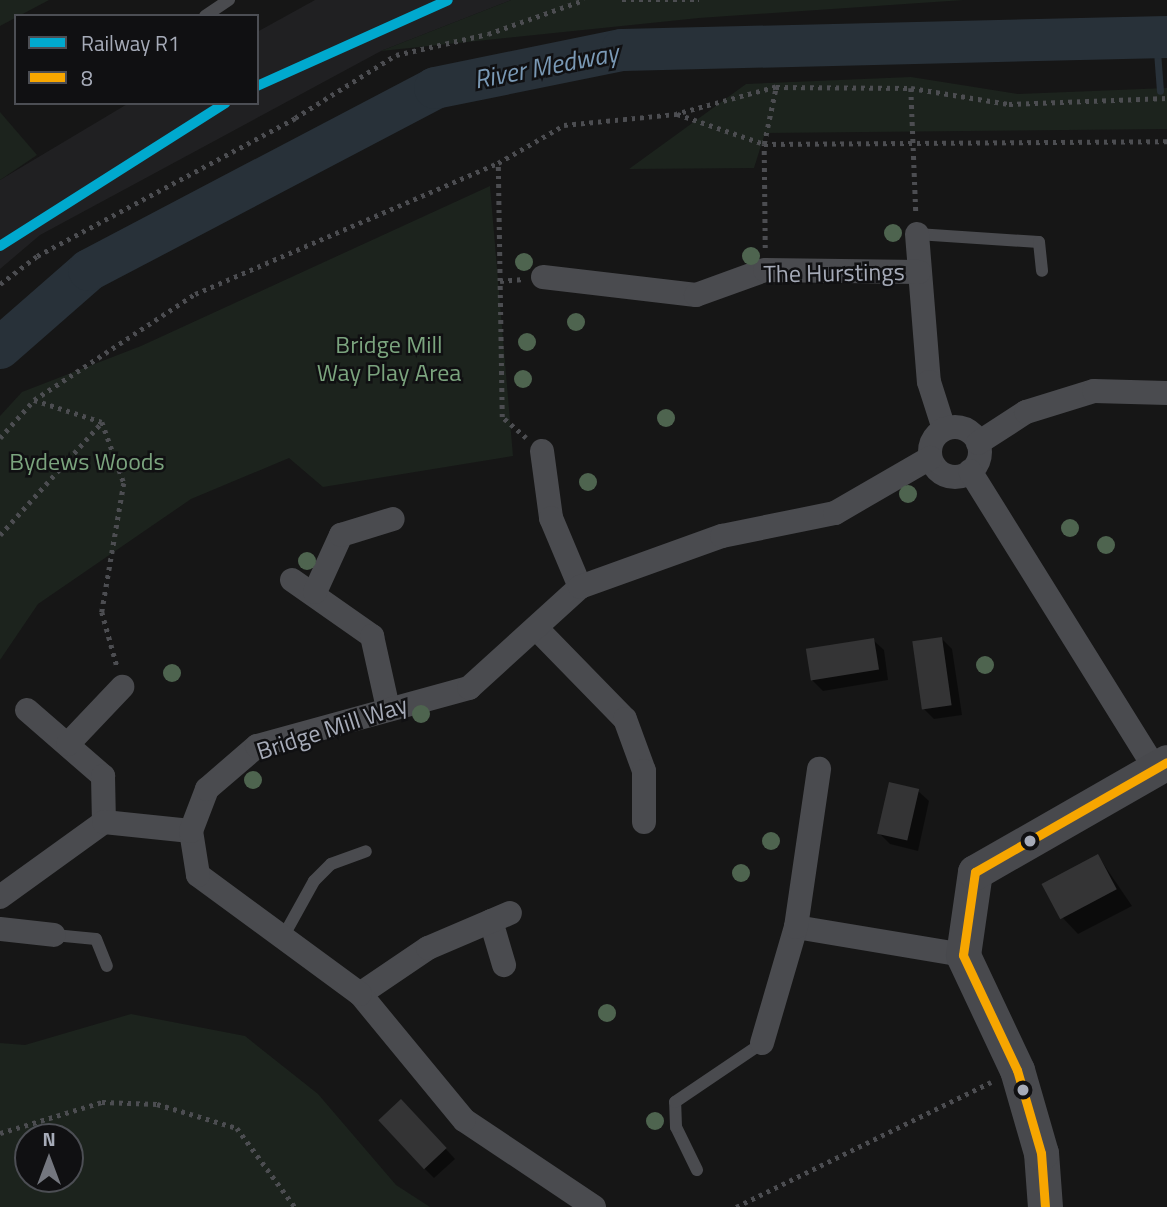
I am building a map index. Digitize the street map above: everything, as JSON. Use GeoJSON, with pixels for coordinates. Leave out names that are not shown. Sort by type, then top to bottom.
{"type":"FeatureCollection","features":[{"type":"Feature","properties":{"kind":"street"},"geometry":{"type":"LineString","coordinates":[[918,234],[929,382],[944,429]]}},
{"type":"Feature","properties":{"kind":"street","name":"The Hurstings"},"geometry":{"type":"LineString","coordinates":[[543,277],[696,295],[765,270],[919,272]]}},
{"type":"Feature","properties":{"kind":"street"},"geometry":{"type":"LineString","coordinates":[[978,443],[1026,412],[1094,391],[1167,393]]}},
{"type":"Feature","properties":{"kind":"street"},"geometry":{"type":"LineString","coordinates":[[961,427],[978,443],[979,458],[970,471],[947,476],[930,458],[932,441],[944,429],[961,427]]}},
{"type":"Feature","properties":{"kind":"street"},"geometry":{"type":"LineString","coordinates":[[542,451],[551,518],[580,587]]}},
{"type":"Feature","properties":{"kind":"street","name":"Bridge Mill Way"},"geometry":{"type":"LineString","coordinates":[[594,1207],[464,1120],[360,994],[198,875],[191,831],[206,789],[257,746],[469,688],[538,630],[580,587],[722,536],[835,513],[930,458]]}},
{"type":"Feature","properties":{"kind":"street"},"geometry":{"type":"LineString","coordinates":[[970,471],[1161,765],[975,872],[963,956],[1017,1070],[1041,1153],[1045,1207]]}},
{"type":"Feature","properties":{"kind":"street"},"geometry":{"type":"LineString","coordinates":[[315,592],[341,535],[393,519]]}},
{"type":"Feature","properties":{"kind":"street"},"geometry":{"type":"LineString","coordinates":[[292,580],[315,592],[372,636],[388,708]]}},
{"type":"Feature","properties":{"kind":"street"},"geometry":{"type":"LineString","coordinates":[[538,630],[625,719],[644,771],[644,822]]}},
{"type":"Feature","properties":{"kind":"street"},"geometry":{"type":"LineString","coordinates":[[68,744],[122,687]]}},
{"type":"Feature","properties":{"kind":"street"},"geometry":{"type":"LineString","coordinates":[[27,710],[103,776],[104,822]]}},
{"type":"Feature","properties":{"kind":"street"},"geometry":{"type":"LineString","coordinates":[[762,1043],[796,927],[819,769]]}},
{"type":"Feature","properties":{"kind":"street"},"geometry":{"type":"LineString","coordinates":[[0,897],[104,822],[191,831]]}},
{"type":"Feature","properties":{"kind":"street"},"geometry":{"type":"LineString","coordinates":[[360,994],[428,948],[500,917],[504,965]]}},
{"type":"Feature","properties":{"kind":"street"},"geometry":{"type":"LineString","coordinates":[[796,927],[963,956]]}},
{"type":"Feature","properties":{"kind":"street"},"geometry":{"type":"LineString","coordinates":[[0,929],[54,935]]}},
{"type":"Feature","properties":{"kind":"lane"},"geometry":{"type":"LineString","coordinates":[[208,14],[229,0]]}},
{"type":"Feature","properties":{"kind":"lane"},"geometry":{"type":"LineString","coordinates":[[918,234],[1039,242],[1042,271]]}},
{"type":"Feature","properties":{"kind":"lane"},"geometry":{"type":"LineString","coordinates":[[283,937],[314,881],[331,864],[366,851]]}},
{"type":"Feature","properties":{"kind":"lane"},"geometry":{"type":"LineString","coordinates":[[54,935],[96,939],[107,966]]}},
{"type":"Feature","properties":{"kind":"lane"},"geometry":{"type":"LineString","coordinates":[[697,1170],[676,1127],[675,1102],[762,1043]]}},
{"type":"Feature","properties":{"kind":"path"},"geometry":{"type":"LineString","coordinates":[[0,284],[37,256],[295,118],[396,55],[488,34],[584,0]]}},
{"type":"Feature","properties":{"kind":"path"},"geometry":{"type":"LineString","coordinates":[[622,0],[699,0]]}},
{"type":"Feature","properties":{"kind":"path"},"geometry":{"type":"LineString","coordinates":[[765,270],[764,144],[776,87]]}},
{"type":"Feature","properties":{"kind":"path"},"geometry":{"type":"LineString","coordinates":[[0,438],[34,400],[195,294],[498,163],[564,125],[677,114],[776,87],[911,88],[1009,104],[1167,97]]}},
{"type":"Feature","properties":{"kind":"path"},"geometry":{"type":"LineString","coordinates":[[911,88],[918,234]]}},
{"type":"Feature","properties":{"kind":"path"},"geometry":{"type":"LineString","coordinates":[[677,114],[764,144],[1167,141]]}},
{"type":"Feature","properties":{"kind":"path"},"geometry":{"type":"LineString","coordinates":[[498,163],[502,417],[542,451]]}},
{"type":"Feature","properties":{"kind":"path"},"geometry":{"type":"LineString","coordinates":[[34,400],[102,422]]}},
{"type":"Feature","properties":{"kind":"path"},"geometry":{"type":"LineString","coordinates":[[0,535],[102,422]]}},
{"type":"Feature","properties":{"kind":"path"},"geometry":{"type":"LineString","coordinates":[[102,422],[124,483],[102,612],[122,687]]}},
{"type":"Feature","properties":{"kind":"path"},"geometry":{"type":"LineString","coordinates":[[736,1207],[1017,1070]]}},
{"type":"Feature","properties":{"kind":"path"},"geometry":{"type":"LineString","coordinates":[[0,1133],[102,1102],[157,1104],[237,1128],[295,1207]]}},
{"type":"Feature","properties":{"kind":"shaded area"},"geometry":{"type":"Polygon","coordinates":[[[315,0],[511,0],[381,51],[40,235],[0,269],[0,180],[126,105],[259,105],[259,31],[315,0]]]}},
{"type":"Feature","properties":{"kind":"green space"},"geometry":{"type":"Polygon","coordinates":[[[0,0],[49,0],[23,14],[14,14],[14,19],[0,26],[0,0]]]}},
{"type":"Feature","properties":{"kind":"green space"},"geometry":{"type":"Polygon","coordinates":[[[511,0],[964,0],[699,18],[381,51],[511,0]]]}},
{"type":"Feature","properties":{"kind":"green space"},"geometry":{"type":"Polygon","coordinates":[[[911,77],[1018,94],[1167,88],[1167,129],[765,133],[754,168],[629,169],[746,84],[911,77]]]}},
{"type":"Feature","properties":{"kind":"green space"},"geometry":{"type":"Polygon","coordinates":[[[0,112],[37,155],[0,180],[0,112]]]}},
{"type":"Feature","properties":{"kind":"green space","name":"Bridge Mill Way Play Area"},"geometry":{"type":"Polygon","coordinates":[[[490,186],[513,456],[323,487],[289,458],[191,499],[38,604],[0,660],[0,416],[22,392],[141,346],[490,186]]]}},
{"type":"Feature","properties":{"kind":"green space"},"geometry":{"type":"Polygon","coordinates":[[[131,1014],[245,1036],[318,1094],[396,1185],[430,1207],[0,1207],[0,1043],[25,1045],[131,1014]]]}},
{"type":"Feature","properties":{"kind":"building"},"geometry":{"type":"Polygon","coordinates":[[[942,637],[952,705],[922,710],[912,641],[942,637]]]}},
{"type":"Feature","properties":{"kind":"building"},"geometry":{"type":"Polygon","coordinates":[[[874,638],[879,670],[811,680],[806,649],[874,638]]]}},
{"type":"Feature","properties":{"kind":"building"},"geometry":{"type":"Polygon","coordinates":[[[889,782],[919,789],[907,841],[877,834],[889,782]]]}},
{"type":"Feature","properties":{"kind":"building"},"geometry":{"type":"Polygon","coordinates":[[[1098,854],[1117,889],[1060,919],[1041,884],[1098,854]]]}},
{"type":"Feature","properties":{"kind":"building"},"geometry":{"type":"Polygon","coordinates":[[[401,1099],[447,1148],[424,1169],[378,1120],[401,1099]]]}},
{"type":"Feature","properties":{"kind":"waterway","name":"River Medway"},"geometry":{"type":"LineString","coordinates":[[0,348],[89,270],[435,88],[622,50],[1167,37]]}},
{"type":"Feature","properties":{"kind":"waterway"},"geometry":{"type":"LineString","coordinates":[[1156,38],[1160,91]]}},
{"type":"Feature","properties":{"kind":"rail line","name":"R1"},"geometry":{"type":"LineString","coordinates":[[259,85],[448,0]]}},
{"type":"Feature","properties":{"kind":"rail line","name":"R1"},"geometry":{"type":"LineString","coordinates":[[0,246],[222,105]]}},
{"type":"Feature","properties":{"kind":"transit line","name":"8"},"geometry":{"type":"LineString","coordinates":[[1045,1207],[1041,1153],[1017,1070],[963,955],[975,872],[1167,762]]}},
{"type":"Feature","properties":{"kind":"park label","name":"Bydews Woods"},"geometry":{"type":"Point","coordinates":[87,462]}}]}
